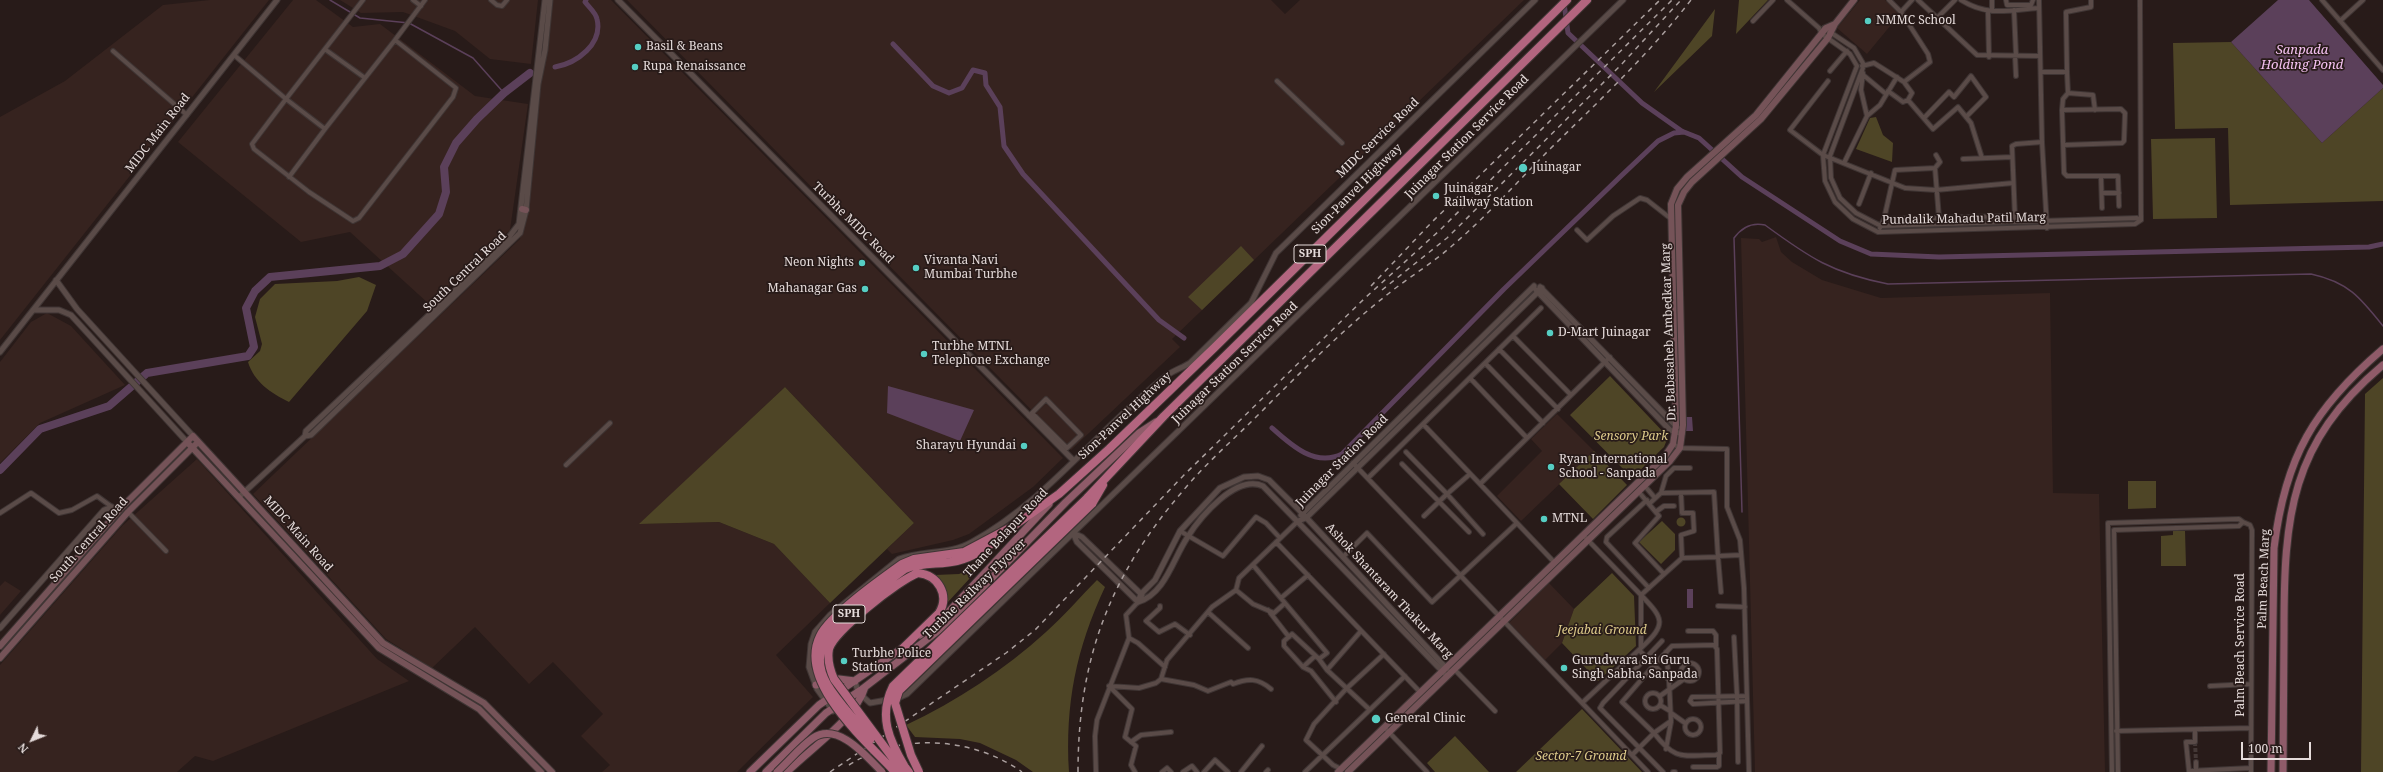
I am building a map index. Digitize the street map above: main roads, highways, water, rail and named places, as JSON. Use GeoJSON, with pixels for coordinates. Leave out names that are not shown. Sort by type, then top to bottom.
{"type":"FeatureCollection","features":[{"type":"Feature","properties":{"kind":"highway","name":"Sion-Panvel Highway"},"geometry":{"type":"LineString","coordinates":[[1059,494],[1567,0]]}},
{"type":"Feature","properties":{"kind":"highway","name":"SPH"},"geometry":{"type":"LineString","coordinates":[[1164,416],[1587,0]]}},
{"type":"Feature","properties":{"kind":"highway","name":"Turbhe Railway Flyover"},"geometry":{"type":"LineString","coordinates":[[919,772],[911,755],[894,704],[899,691],[1090,501],[1107,479],[1164,416]]}},
{"type":"Feature","properties":{"kind":"highway","name":"Turbhe Railway Flyover"},"geometry":{"type":"LineString","coordinates":[[895,772],[827,683],[821,665],[822,647],[826,638],[847,616],[905,569],[916,565],[957,561],[966,558],[992,544],[1015,525],[1059,494]]}},
{"type":"Feature","properties":{"kind":"highway","name":"Turbhe Railway Flyover"},"geometry":{"type":"LineString","coordinates":[[909,772],[894,745],[885,719],[885,707],[893,686],[1090,501]]}},
{"type":"Feature","properties":{"kind":"highway"},"geometry":{"type":"LineString","coordinates":[[903,648],[939,613],[944,601],[940,587],[930,576],[918,573],[898,584],[837,636],[830,649],[828,664],[834,679],[903,772]]}},
{"type":"Feature","properties":{"kind":"main road","name":"Dr. Babasaheb Ambedkar Marg"},"geometry":{"type":"LineString","coordinates":[[1348,772],[1638,491],[1680,448],[1682,434],[1678,205],[1684,192],[1692,182],[1761,119],[1830,36],[1834,24],[1854,0]]}},
{"type":"Feature","properties":{"kind":"main road","name":"Dr. Babasaheb Ambedkar Marg"},"geometry":{"type":"LineString","coordinates":[[1340,771],[1446,666],[1665,456],[1673,444],[1675,428],[1670,218],[1671,204],[1677,189],[1687,177],[1756,115],[1821,31],[1834,24]]}},
{"type":"Feature","properties":{"kind":"main road"},"geometry":{"type":"LineString","coordinates":[[1672,312],[1679,312]]}},
{"type":"Feature","properties":{"kind":"main road","name":"Palm Beach Marg"},"geometry":{"type":"LineString","coordinates":[[2271,772],[2274,548],[2278,516],[2285,486],[2297,455],[2316,419],[2352,376],[2383,349]]}},
{"type":"Feature","properties":{"kind":"main road","name":"Palm Beach Marg"},"geometry":{"type":"LineString","coordinates":[[2283,772],[2284,585],[2286,549],[2293,504],[2307,460],[2326,426],[2360,384],[2383,364]]}},
{"type":"Feature","properties":{"kind":"main road","name":"Thane Belapur Road"},"geometry":{"type":"LineString","coordinates":[[786,772],[809,750],[833,733],[851,709],[865,686],[947,624],[1066,502],[1139,433],[1164,416]]}},
{"type":"Feature","properties":{"kind":"main road","name":"MIDC Main Road"},"geometry":{"type":"LineString","coordinates":[[193,436],[382,643],[484,703],[552,772]]}},
{"type":"Feature","properties":{"kind":"main road","name":"South Central Road"},"geometry":{"type":"LineString","coordinates":[[0,646],[117,513],[193,436]]}},
{"type":"Feature","properties":{"kind":"main road","name":"MIDC Main Road"},"geometry":{"type":"LineString","coordinates":[[187,442],[378,648],[479,709],[541,772]]}},
{"type":"Feature","properties":{"kind":"main road","name":"South Central Road"},"geometry":{"type":"LineString","coordinates":[[0,658],[128,512],[198,442]]}},
{"type":"Feature","properties":{"kind":"main road","name":"Thane Belapur Road"},"geometry":{"type":"LineString","coordinates":[[750,772],[826,701],[903,648],[942,618],[1059,494]]}},
{"type":"Feature","properties":{"kind":"main road"},"geometry":{"type":"LineString","coordinates":[[816,686],[839,679],[855,681]]}},
{"type":"Feature","properties":{"kind":"main road","name":"Thane Belapur Road"},"geometry":{"type":"LineString","coordinates":[[766,772],[831,710],[860,694]]}},
{"type":"Feature","properties":{"kind":"main road"},"geometry":{"type":"LineString","coordinates":[[777,772],[814,737],[828,734],[848,741],[882,772]]}},
{"type":"Feature","properties":{"kind":"water","name":"Sanpada Holding Pond"},"geometry":{"type":"Polygon","coordinates":[[[2278,0],[2309,0],[2383,85],[2383,88],[2322,143],[2231,42],[2278,0]]]}},
{"type":"Feature","properties":{"kind":"water"},"geometry":{"type":"Polygon","coordinates":[[[888,386],[974,410],[960,441],[887,413],[888,386]]]}},
{"type":"Feature","properties":{"kind":"water"},"geometry":{"type":"Polygon","coordinates":[[[1686,417],[1692,417],[1693,431],[1686,431],[1686,417]]]}},
{"type":"Feature","properties":{"kind":"water"},"geometry":{"type":"Polygon","coordinates":[[[1687,589],[1693,589],[1693,608],[1687,608],[1687,589]]]}},
{"type":"Feature","properties":{"kind":"waterway"},"geometry":{"type":"LineString","coordinates":[[330,0],[360,18],[409,23],[473,58],[504,93]]}},
{"type":"Feature","properties":{"kind":"waterway"},"geometry":{"type":"LineString","coordinates":[[555,67],[580,57],[592,44],[596,36],[598,28],[597,19],[594,12],[585,2],[586,0]]}},
{"type":"Feature","properties":{"kind":"waterway"},"geometry":{"type":"LineString","coordinates":[[1564,3],[1568,33],[1642,103],[1683,132]]}},
{"type":"Feature","properties":{"kind":"waterway"},"geometry":{"type":"LineString","coordinates":[[893,44],[933,86],[949,93],[962,88],[973,70],[985,73],[986,85],[1000,107],[1004,146],[1023,174],[1159,320],[1184,338]]}},
{"type":"Feature","properties":{"kind":"waterway"},"geometry":{"type":"LineString","coordinates":[[0,470],[40,429],[109,406],[147,373],[248,356],[254,347],[246,308],[255,291],[270,277],[380,266],[403,254],[439,214],[446,192],[444,167],[456,143],[477,119],[504,93],[530,73]]}},
{"type":"Feature","properties":{"kind":"waterway"},"geometry":{"type":"LineString","coordinates":[[1272,428],[1304,453],[1322,458],[1342,454],[1504,289],[1658,141],[1674,133],[1684,132],[1699,138],[1742,177],[1840,241],[1871,254],[1939,257],[2369,247],[2383,244]]}},
{"type":"Feature","properties":{"kind":"waterway"},"geometry":{"type":"LineString","coordinates":[[1742,512],[1734,238],[1740,231],[1748,226],[1756,224],[1765,225],[1795,247],[1822,263],[1851,275],[1888,284],[2311,274],[2324,277],[2344,286],[2360,299],[2383,326]]}},
{"type":"Feature","properties":{"kind":"tunnel"},"geometry":{"type":"LineString","coordinates":[[2195,742],[2196,762]]}},
{"type":"Feature","properties":{"kind":"railway"},"geometry":{"type":"LineString","coordinates":[[1371,286],[1432,222],[1660,0]]}},
{"type":"Feature","properties":{"kind":"railway"},"geometry":{"type":"LineString","coordinates":[[830,772],[1006,653],[1035,630],[1184,475],[1365,298],[1440,230],[1672,0]]}},
{"type":"Feature","properties":{"kind":"railway"},"geometry":{"type":"LineString","coordinates":[[1382,290],[1447,238],[1619,67],[1681,0]]}},
{"type":"Feature","properties":{"kind":"railway"},"geometry":{"type":"LineString","coordinates":[[1078,772],[1079,731],[1084,693],[1092,657],[1103,622],[1117,588],[1135,556],[1157,524],[1182,492],[1200,472],[1321,353],[1371,308],[1445,252],[1491,210],[1641,58],[1691,0]]}},
{"type":"Feature","properties":{"kind":"railway"},"geometry":{"type":"LineString","coordinates":[[849,765],[869,754],[891,747],[914,743],[937,743],[959,746],[982,752],[1003,760],[1022,772]]}},
{"type":"Feature","properties":{"kind":"place","name":"NMMC School"},"geometry":{"type":"Point","coordinates":[1868,21]}},
{"type":"Feature","properties":{"kind":"place","name":"Basil & Beans"},"geometry":{"type":"Point","coordinates":[638,47]}},
{"type":"Feature","properties":{"kind":"place","name":"Rupa Renaissance"},"geometry":{"type":"Point","coordinates":[635,67]}},
{"type":"Feature","properties":{"kind":"place","name":"Juinagar"},"geometry":{"type":"Point","coordinates":[1523,168]}},
{"type":"Feature","properties":{"kind":"place","name":"Juinagar Railway Station"},"geometry":{"type":"Point","coordinates":[1436,196]}},
{"type":"Feature","properties":{"kind":"place","name":"Neon Nights"},"geometry":{"type":"Point","coordinates":[862,263]}},
{"type":"Feature","properties":{"kind":"place","name":"Vivanta Navi Mumbai Turbhe"},"geometry":{"type":"Point","coordinates":[916,268]}},
{"type":"Feature","properties":{"kind":"place","name":"Mahanagar Gas"},"geometry":{"type":"Point","coordinates":[865,289]}},
{"type":"Feature","properties":{"kind":"place","name":"D-Mart Juinagar"},"geometry":{"type":"Point","coordinates":[1550,333]}},
{"type":"Feature","properties":{"kind":"place","name":"Turbhe MTNL Telephone Exchange"},"geometry":{"type":"Point","coordinates":[924,354]}},
{"type":"Feature","properties":{"kind":"place","name":"Sharayu Hyundai"},"geometry":{"type":"Point","coordinates":[1024,446]}},
{"type":"Feature","properties":{"kind":"place","name":"Ryan International School - Sanpada"},"geometry":{"type":"Point","coordinates":[1551,467]}},
{"type":"Feature","properties":{"kind":"place","name":"MTNL"},"geometry":{"type":"Point","coordinates":[1544,519]}},
{"type":"Feature","properties":{"kind":"place","name":"Turbhe Police Station"},"geometry":{"type":"Point","coordinates":[844,661]}},
{"type":"Feature","properties":{"kind":"place","name":"Gurudwara Sri Guru Singh Sabha, Sanpada"},"geometry":{"type":"Point","coordinates":[1564,668]}},
{"type":"Feature","properties":{"kind":"place","name":"General Clinic"},"geometry":{"type":"Point","coordinates":[1376,719]}},
{"type":"Feature","properties":{"kind":"park label","name":"Sensory Park"},"geometry":{"type":"Point","coordinates":[1631,437]}},
{"type":"Feature","properties":{"kind":"park label","name":"Jeejabai Ground"},"geometry":{"type":"Point","coordinates":[1602,631]}},
{"type":"Feature","properties":{"kind":"park label","name":"Sector-7 Ground"},"geometry":{"type":"Point","coordinates":[1581,757]}}]}
